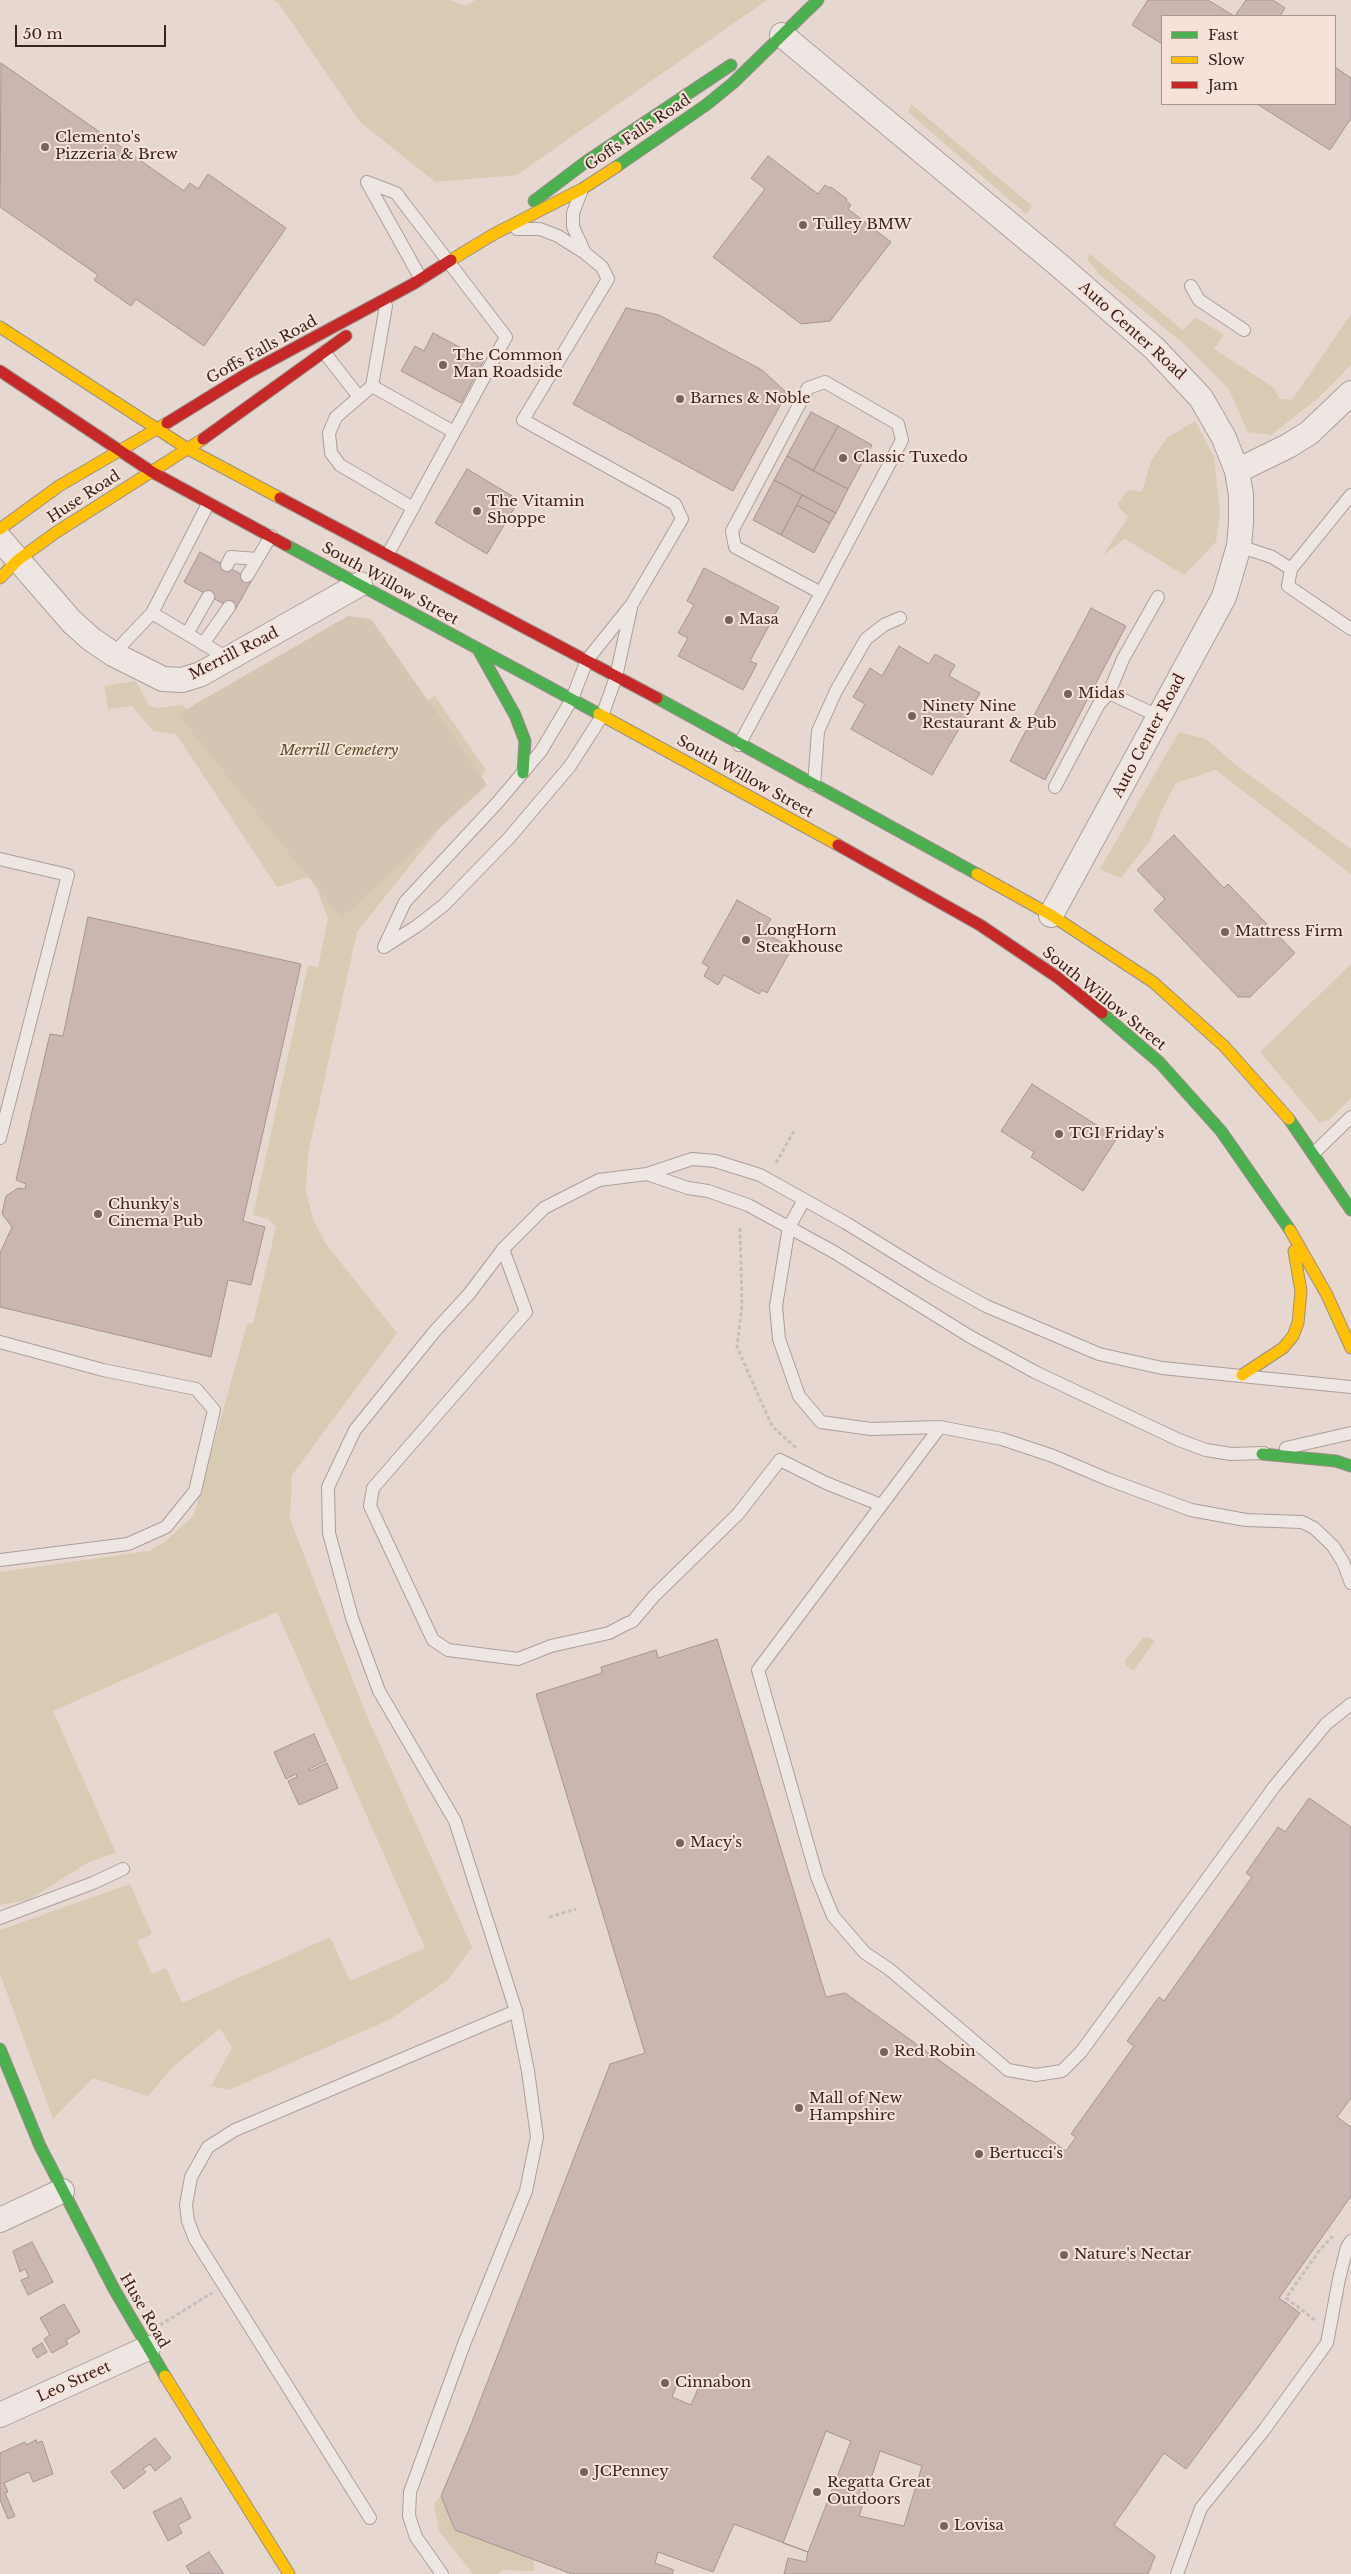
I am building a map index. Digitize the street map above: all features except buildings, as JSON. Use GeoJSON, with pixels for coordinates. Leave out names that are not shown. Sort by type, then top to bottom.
{"type":"FeatureCollection","features":[{"type":"Feature","properties":{"kind":"main road","name":"Goffs Falls Road"},"geometry":{"type":"LineString","coordinates":[[120,452],[248,373],[421,279],[494,234],[582,189],[706,105],[733,83],[818,0]]}},
{"type":"Feature","properties":{"kind":"main road","name":"Goffs Falls Road"},"geometry":{"type":"LineString","coordinates":[[494,234],[559,180],[729,66],[782,35]]}},
{"type":"Feature","properties":{"kind":"main road","name":"Goffs Falls Road"},"geometry":{"type":"LineString","coordinates":[[188,448],[265,396],[421,279]]}},
{"type":"Feature","properties":{"kind":"main road","name":"South Willow Street"},"geometry":{"type":"LineString","coordinates":[[0,327],[156,430],[188,448],[587,660],[1050,915],[1153,982],[1192,1016],[1266,1091],[1314,1152],[1350,1204]]}},
{"type":"Feature","properties":{"kind":"main road","name":"South Willow Street"},"geometry":{"type":"LineString","coordinates":[[0,371],[152,472],[208,504],[360,584],[479,651],[572,698],[934,898],[980,925],[1057,977],[1124,1030],[1189,1094],[1221,1131],[1289,1228],[1327,1295],[1351,1348]]}},
{"type":"Feature","properties":{"kind":"main road","name":"Huse Road"},"geometry":{"type":"LineString","coordinates":[[0,578],[18,560],[55,533],[188,448]]}},
{"type":"Feature","properties":{"kind":"main road","name":"Huse Road"},"geometry":{"type":"LineString","coordinates":[[0,529],[59,486],[120,452]]}},
{"type":"Feature","properties":{"kind":"main road"},"geometry":{"type":"LineString","coordinates":[[479,651],[515,715],[524,741],[523,773]]}},
{"type":"Feature","properties":{"kind":"main road"},"geometry":{"type":"LineString","coordinates":[[1242,1375],[1283,1348],[1293,1336],[1298,1323],[1301,1291],[1289,1228]]}},
{"type":"Feature","properties":{"kind":"main road"},"geometry":{"type":"LineString","coordinates":[[1262,1454],[1336,1461],[1351,1466]]}},
{"type":"Feature","properties":{"kind":"main road","name":"Huse Road"},"geometry":{"type":"LineString","coordinates":[[0,2049],[36,2137],[62,2191],[152,2338],[289,2574]]}},
{"type":"Feature","properties":{"kind":"street","name":"Auto Center Road"},"geometry":{"type":"LineString","coordinates":[[782,35],[1060,266],[1155,348],[1201,398],[1224,438],[1237,471],[1241,495],[1239,546],[1224,596],[1050,915]]}},
{"type":"Feature","properties":{"kind":"street"},"geometry":{"type":"LineString","coordinates":[[1237,471],[1288,446],[1309,433],[1351,393]]}},
{"type":"Feature","properties":{"kind":"street","name":"Merrill Road"},"geometry":{"type":"LineString","coordinates":[[0,539],[72,622],[112,654],[163,679],[182,680],[201,674],[360,584]]}},
{"type":"Feature","properties":{"kind":"street"},"geometry":{"type":"LineString","coordinates":[[0,2220],[62,2191]]}},
{"type":"Feature","properties":{"kind":"street","name":"Leo Street"},"geometry":{"type":"LineString","coordinates":[[0,2415],[152,2338]]}},
{"type":"Feature","properties":{"kind":"lane"},"geometry":{"type":"LineString","coordinates":[[388,554],[506,337],[396,193],[367,182],[421,279]]}},
{"type":"Feature","properties":{"kind":"lane"},"geometry":{"type":"LineString","coordinates":[[582,189],[573,213],[573,227],[585,253]]}},
{"type":"Feature","properties":{"kind":"lane"},"geometry":{"type":"LineString","coordinates":[[494,234],[518,229],[540,229],[558,236],[585,253],[606,273],[608,279],[607,285],[523,420],[674,504],[682,518],[632,604],[587,660],[572,698],[541,751],[404,902],[384,947],[444,905],[552,789],[588,741],[602,716],[616,677],[632,604]]}},
{"type":"Feature","properties":{"kind":"lane"},"geometry":{"type":"LineString","coordinates":[[1191,286],[1199,300],[1244,330]]}},
{"type":"Feature","properties":{"kind":"lane"},"geometry":{"type":"LineString","coordinates":[[386,306],[372,386],[336,418],[329,433],[331,453],[340,465],[413,508]]}},
{"type":"Feature","properties":{"kind":"lane"},"geometry":{"type":"LineString","coordinates":[[324,352],[358,397]]}},
{"type":"Feature","properties":{"kind":"lane"},"geometry":{"type":"LineString","coordinates":[[739,745],[821,593],[902,440],[898,424],[824,382],[808,388],[732,531],[735,547],[821,593]]}},
{"type":"Feature","properties":{"kind":"lane"},"geometry":{"type":"LineString","coordinates":[[372,386],[454,432]]}},
{"type":"Feature","properties":{"kind":"lane"},"geometry":{"type":"LineString","coordinates":[[1351,495],[1291,569],[1288,586],[1351,629]]}},
{"type":"Feature","properties":{"kind":"lane"},"geometry":{"type":"LineString","coordinates":[[112,654],[152,613],[208,504]]}},
{"type":"Feature","properties":{"kind":"lane"},"geometry":{"type":"LineString","coordinates":[[247,576],[271,536]]}},
{"type":"Feature","properties":{"kind":"lane"},"geometry":{"type":"LineString","coordinates":[[1239,546],[1272,557],[1291,569]]}},
{"type":"Feature","properties":{"kind":"lane"},"geometry":{"type":"LineString","coordinates":[[227,564],[231,557],[257,559]]}},
{"type":"Feature","properties":{"kind":"lane"},"geometry":{"type":"LineString","coordinates":[[188,634],[208,597]]}},
{"type":"Feature","properties":{"kind":"lane"},"geometry":{"type":"LineString","coordinates":[[1055,787],[1099,704],[1109,693],[1123,659],[1158,597]]}},
{"type":"Feature","properties":{"kind":"lane"},"geometry":{"type":"LineString","coordinates":[[203,644],[229,608]]}},
{"type":"Feature","properties":{"kind":"lane"},"geometry":{"type":"LineString","coordinates":[[152,613],[229,659]]}},
{"type":"Feature","properties":{"kind":"lane"},"geometry":{"type":"LineString","coordinates":[[814,785],[818,732],[836,691],[866,639],[884,625],[900,618]]}},
{"type":"Feature","properties":{"kind":"lane"},"geometry":{"type":"LineString","coordinates":[[1109,693],[1160,716]]}},
{"type":"Feature","properties":{"kind":"lane"},"geometry":{"type":"LineString","coordinates":[[0,859],[68,875],[0,1138]]}},
{"type":"Feature","properties":{"kind":"lane"},"geometry":{"type":"LineString","coordinates":[[1314,1152],[1351,1117]]}},
{"type":"Feature","properties":{"kind":"lane"},"geometry":{"type":"LineString","coordinates":[[442,2574],[416,2537],[409,2516],[410,2492],[464,2344],[526,2191],[537,2137],[528,2071],[516,2011],[454,1821],[379,1691],[352,1618],[329,1533],[328,1487],[354,1430],[436,1330],[469,1294],[503,1249],[544,1208],[599,1180],[647,1174],[692,1159],[715,1161],[760,1175],[978,1302],[1056,1337],[1100,1354],[1162,1368],[1351,1387]]}},
{"type":"Feature","properties":{"kind":"lane"},"geometry":{"type":"LineString","coordinates":[[647,1174],[748,1205],[789,1227],[970,1336],[1043,1376],[1179,1440],[1206,1450],[1231,1454],[1262,1454],[1351,1433]]}},
{"type":"Feature","properties":{"kind":"lane"},"geometry":{"type":"LineString","coordinates":[[804,1200],[789,1227],[776,1306],[779,1339],[798,1396],[822,1422],[871,1429],[940,1427],[1002,1439],[1053,1456],[1107,1479],[1191,1510],[1246,1520],[1302,1522],[1314,1528],[1333,1546],[1343,1562],[1351,1583]]}},
{"type":"Feature","properties":{"kind":"lane"},"geometry":{"type":"LineString","coordinates":[[503,1249],[526,1312],[373,1488],[370,1506],[433,1640],[448,1650],[518,1659],[551,1646],[609,1633],[633,1620],[654,1596],[738,1514],[780,1460],[881,1505]]}},
{"type":"Feature","properties":{"kind":"lane"},"geometry":{"type":"LineString","coordinates":[[0,1342],[103,1370],[196,1389],[214,1410],[195,1491],[166,1527],[128,1544],[0,1560]]}},
{"type":"Feature","properties":{"kind":"lane"},"geometry":{"type":"LineString","coordinates":[[940,1427],[758,1670],[817,1878],[833,1916],[864,1953],[889,1969],[1008,2070],[1036,2075],[1062,2071],[1081,2052],[1274,1787],[1326,1724],[1351,1704]]}},
{"type":"Feature","properties":{"kind":"lane"},"geometry":{"type":"LineString","coordinates":[[0,1918],[93,1883],[123,1868]]}},
{"type":"Feature","properties":{"kind":"lane"},"geometry":{"type":"LineString","coordinates":[[370,2518],[195,2239],[188,2221],[186,2205],[191,2177],[208,2147],[235,2130],[516,2011]]}},
{"type":"Feature","properties":{"kind":"lane"},"geometry":{"type":"LineString","coordinates":[[1176,2574],[1201,2508],[1264,2430],[1327,2343],[1339,2279],[1347,2247],[1351,2241]]}},
{"type":"Feature","properties":{"kind":"path"},"geometry":{"type":"LineString","coordinates":[[776,1164],[794,1131]]}},
{"type":"Feature","properties":{"kind":"path"},"geometry":{"type":"LineString","coordinates":[[740,1228],[742,1305],[737,1347],[772,1426],[802,1454]]}},
{"type":"Feature","properties":{"kind":"path"},"geometry":{"type":"LineString","coordinates":[[549,1917],[576,1909]]}},
{"type":"Feature","properties":{"kind":"path"},"geometry":{"type":"LineString","coordinates":[[1317,2322],[1286,2298],[1319,2251],[1336,2232]]}},
{"type":"Feature","properties":{"kind":"path"},"geometry":{"type":"LineString","coordinates":[[152,2338],[223,2286]]}},
{"type":"Feature","properties":{"kind":"green space"},"geometry":{"type":"Polygon","coordinates":[[[273,0],[450,0],[466,6],[475,0],[767,0],[517,175],[435,182],[360,122],[279,4],[273,0]]]}},
{"type":"Feature","properties":{"kind":"green space"},"geometry":{"type":"Polygon","coordinates":[[[911,104],[1032,206],[1026,214],[908,112],[911,104]]]}},
{"type":"Feature","properties":{"kind":"green space"},"geometry":{"type":"Polygon","coordinates":[[[1090,254],[1183,330],[1196,317],[1224,335],[1214,349],[1273,387],[1280,399],[1292,400],[1351,314],[1351,365],[1318,398],[1271,435],[1248,432],[1228,388],[1184,344],[1099,274],[1087,259],[1090,254]]]}},
{"type":"Feature","properties":{"kind":"green space"},"geometry":{"type":"Polygon","coordinates":[[[1195,421],[1214,457],[1220,514],[1216,542],[1184,575],[1125,539],[1103,555],[1128,517],[1117,505],[1128,490],[1142,492],[1151,461],[1167,438],[1195,421]]]}},
{"type":"Feature","properties":{"kind":"green space","name":"Merrill Cemetery"},"geometry":{"type":"Polygon","coordinates":[[[348,616],[371,619],[487,785],[341,918],[178,714],[348,616]]]}},
{"type":"Feature","properties":{"kind":"green space"},"geometry":{"type":"Polygon","coordinates":[[[136,681],[149,706],[158,708],[182,705],[207,728],[407,715],[435,696],[486,770],[357,932],[308,1154],[306,1192],[313,1219],[326,1244],[397,1333],[292,1475],[290,1519],[366,1714],[472,1947],[448,1980],[389,2020],[229,2090],[211,2086],[232,2048],[220,2028],[173,2067],[148,2096],[93,2078],[53,2119],[0,1974],[0,1930],[130,1884],[152,1934],[137,1941],[152,1974],[166,1968],[182,2003],[330,1937],[350,1981],[425,1948],[277,1612],[53,1711],[116,1853],[89,1862],[28,1900],[0,1905],[0,1572],[149,1551],[165,1542],[194,1515],[247,1324],[253,1323],[276,1227],[267,1218],[253,1215],[308,965],[318,967],[328,919],[312,876],[277,887],[176,734],[153,731],[132,706],[108,709],[104,686],[136,681]]]}},
{"type":"Feature","properties":{"kind":"green space"},"geometry":{"type":"Polygon","coordinates":[[[1179,732],[1206,739],[1237,766],[1351,849],[1351,874],[1216,770],[1176,783],[1161,812],[1150,841],[1121,878],[1100,869],[1179,732]]]}},
{"type":"Feature","properties":{"kind":"green space"},"geometry":{"type":"Polygon","coordinates":[[[1351,964],[1351,1098],[1329,1120],[1319,1122],[1260,1052],[1351,964]]]}},
{"type":"Feature","properties":{"kind":"green space"},"geometry":{"type":"Polygon","coordinates":[[[1148,1637],[1155,1641],[1133,1671],[1126,1665],[1125,1661],[1143,1638],[1148,1637]]]}},
{"type":"Feature","properties":{"kind":"green space"},"geometry":{"type":"Polygon","coordinates":[[[441,2496],[455,2530],[534,2560],[534,2571],[504,2570],[496,2574],[473,2574],[439,2531],[434,2504],[441,2496]]]}},
{"type":"Feature","properties":{"kind":"traffic: fast"},"geometry":{"type":"LineString","coordinates":[[616,167],[706,105],[733,83],[818,0]]}},
{"type":"Feature","properties":{"kind":"traffic: fast"},"geometry":{"type":"LineString","coordinates":[[534,201],[587,161],[731,65]]}},
{"type":"Feature","properties":{"kind":"traffic: fast"},"geometry":{"type":"LineString","coordinates":[[286,545],[599,714]]}},
{"type":"Feature","properties":{"kind":"traffic: fast"},"geometry":{"type":"LineString","coordinates":[[479,651],[515,715],[525,741],[523,773]]}},
{"type":"Feature","properties":{"kind":"traffic: fast"},"geometry":{"type":"LineString","coordinates":[[657,698],[977,874]]}},
{"type":"Feature","properties":{"kind":"traffic: fast"},"geometry":{"type":"LineString","coordinates":[[1102,1013],[1160,1063],[1221,1131],[1290,1230]]}},
{"type":"Feature","properties":{"kind":"traffic: fast"},"geometry":{"type":"LineString","coordinates":[[1289,1119],[1351,1210]]}},
{"type":"Feature","properties":{"kind":"traffic: fast"},"geometry":{"type":"LineString","coordinates":[[1262,1454],[1336,1461],[1351,1466]]}},
{"type":"Feature","properties":{"kind":"traffic: fast"},"geometry":{"type":"LineString","coordinates":[[0,2049],[40,2146],[114,2289],[165,2376]]}},
{"type":"Feature","properties":{"kind":"traffic: slow"},"geometry":{"type":"LineString","coordinates":[[451,260],[494,234],[582,189],[616,167]]}},
{"type":"Feature","properties":{"kind":"traffic: slow"},"geometry":{"type":"LineString","coordinates":[[0,327],[188,449],[280,498]]}},
{"type":"Feature","properties":{"kind":"traffic: slow"},"geometry":{"type":"LineString","coordinates":[[0,529],[59,486],[167,423]]}},
{"type":"Feature","properties":{"kind":"traffic: slow"},"geometry":{"type":"LineString","coordinates":[[0,578],[18,560],[55,533],[203,439]]}},
{"type":"Feature","properties":{"kind":"traffic: slow"},"geometry":{"type":"LineString","coordinates":[[599,714],[838,845]]}},
{"type":"Feature","properties":{"kind":"traffic: slow"},"geometry":{"type":"LineString","coordinates":[[977,874],[1051,915],[1153,982],[1224,1046],[1289,1119]]}},
{"type":"Feature","properties":{"kind":"traffic: slow"},"geometry":{"type":"LineString","coordinates":[[1290,1230],[1327,1295],[1351,1348]]}},
{"type":"Feature","properties":{"kind":"traffic: slow"},"geometry":{"type":"LineString","coordinates":[[1242,1375],[1283,1348],[1293,1336],[1298,1323],[1301,1291],[1294,1251]]}},
{"type":"Feature","properties":{"kind":"traffic: slow"},"geometry":{"type":"LineString","coordinates":[[165,2376],[289,2574]]}},
{"type":"Feature","properties":{"kind":"traffic: jam"},"geometry":{"type":"LineString","coordinates":[[167,423],[248,373],[413,284],[451,260]]}},
{"type":"Feature","properties":{"kind":"traffic: jam"},"geometry":{"type":"LineString","coordinates":[[203,439],[346,336]]}},
{"type":"Feature","properties":{"kind":"traffic: jam"},"geometry":{"type":"LineString","coordinates":[[0,371],[152,472],[286,545]]}},
{"type":"Feature","properties":{"kind":"traffic: jam"},"geometry":{"type":"LineString","coordinates":[[280,498],[657,698]]}},
{"type":"Feature","properties":{"kind":"traffic: jam"},"geometry":{"type":"LineString","coordinates":[[838,845],[980,925],[1057,977],[1102,1013]]}},
{"type":"Feature","properties":{"kind":"place","name":"Clemento's Pizzeria & Brew"},"geometry":{"type":"Point","coordinates":[45,147]}},
{"type":"Feature","properties":{"kind":"place","name":"Tulley BMW"},"geometry":{"type":"Point","coordinates":[803,225]}},
{"type":"Feature","properties":{"kind":"place","name":"The Common Man Roadside"},"geometry":{"type":"Point","coordinates":[443,365]}},
{"type":"Feature","properties":{"kind":"place","name":"Barnes & Noble"},"geometry":{"type":"Point","coordinates":[680,399]}},
{"type":"Feature","properties":{"kind":"place","name":"Classic Tuxedo"},"geometry":{"type":"Point","coordinates":[843,458]}},
{"type":"Feature","properties":{"kind":"place","name":"The Vitamin Shoppe"},"geometry":{"type":"Point","coordinates":[477,511]}},
{"type":"Feature","properties":{"kind":"place","name":"Masa"},"geometry":{"type":"Point","coordinates":[729,620]}},
{"type":"Feature","properties":{"kind":"place","name":"Midas"},"geometry":{"type":"Point","coordinates":[1068,694]}},
{"type":"Feature","properties":{"kind":"place","name":"Ninety Nine Restaurant & Pub"},"geometry":{"type":"Point","coordinates":[912,716]}},
{"type":"Feature","properties":{"kind":"place","name":"Mattress Firm"},"geometry":{"type":"Point","coordinates":[1225,932]}},
{"type":"Feature","properties":{"kind":"place","name":"LongHorn Steakhouse"},"geometry":{"type":"Point","coordinates":[746,940]}},
{"type":"Feature","properties":{"kind":"place","name":"TGI Friday's"},"geometry":{"type":"Point","coordinates":[1059,1134]}},
{"type":"Feature","properties":{"kind":"place","name":"Chunky's Cinema Pub"},"geometry":{"type":"Point","coordinates":[98,1214]}},
{"type":"Feature","properties":{"kind":"place","name":"Macy's"},"geometry":{"type":"Point","coordinates":[680,1843]}},
{"type":"Feature","properties":{"kind":"place","name":"Red Robin"},"geometry":{"type":"Point","coordinates":[884,2052]}},
{"type":"Feature","properties":{"kind":"place","name":"Mall of New Hampshire"},"geometry":{"type":"Point","coordinates":[799,2108]}},
{"type":"Feature","properties":{"kind":"place","name":"Bertucci's"},"geometry":{"type":"Point","coordinates":[979,2154]}},
{"type":"Feature","properties":{"kind":"place","name":"Nature's Nectar"},"geometry":{"type":"Point","coordinates":[1064,2255]}},
{"type":"Feature","properties":{"kind":"place","name":"Cinnabon"},"geometry":{"type":"Point","coordinates":[665,2383]}},
{"type":"Feature","properties":{"kind":"place","name":"JCPenney"},"geometry":{"type":"Point","coordinates":[584,2472]}},
{"type":"Feature","properties":{"kind":"place","name":"Regatta Great Outdoors"},"geometry":{"type":"Point","coordinates":[817,2492]}},
{"type":"Feature","properties":{"kind":"place","name":"Lovisa"},"geometry":{"type":"Point","coordinates":[944,2526]}}]}
